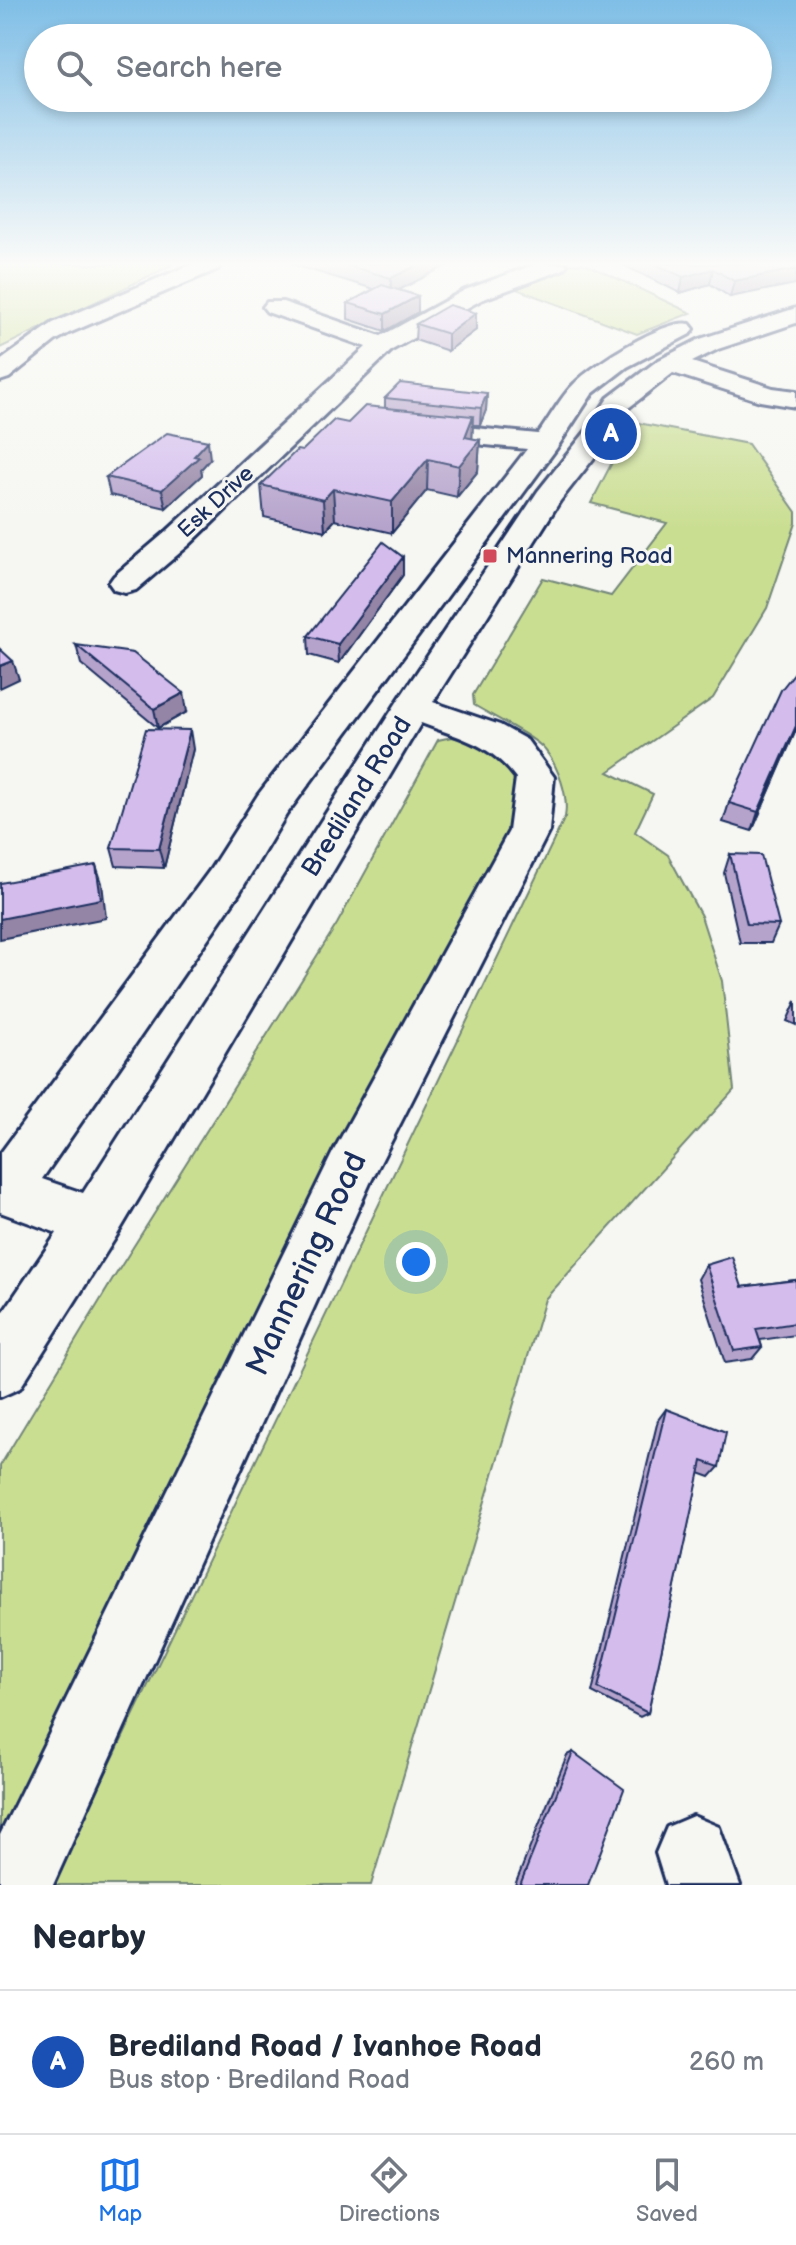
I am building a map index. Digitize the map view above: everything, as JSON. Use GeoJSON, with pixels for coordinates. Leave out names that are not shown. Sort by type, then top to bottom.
{"type":"FeatureCollection","features":[{"type":"Feature","properties":{"kind":"street"},"geometry":{"type":"LineString","coordinates":[[0,373],[26,352]]}},
{"type":"Feature","properties":{"kind":"street","name":"Esk Drive"},"geometry":{"type":"LineString","coordinates":[[125,583],[178,538],[375,352]]}},
{"type":"Feature","properties":{"kind":"street"},"geometry":{"type":"LineString","coordinates":[[95,1222],[2,1189],[225,881],[272,805],[546,443],[583,389],[618,362],[639,352]]}},
{"type":"Feature","properties":{"kind":"street","name":"Brediland Road"},"geometry":{"type":"LineString","coordinates":[[0,1368],[95,1222],[412,707],[548,497],[598,434],[617,404],[682,368],[700,352]]}},
{"type":"Feature","properties":{"kind":"street"},"geometry":{"type":"LineString","coordinates":[[682,368],[751,352]]}},
{"type":"Feature","properties":{"kind":"street"},"geometry":{"type":"LineString","coordinates":[[682,368],[769,395],[796,399]]}},
{"type":"Feature","properties":{"kind":"street"},"geometry":{"type":"LineString","coordinates":[[303,419],[334,422]]}},
{"type":"Feature","properties":{"kind":"street"},"geometry":{"type":"LineString","coordinates":[[394,428],[546,443]]}},
{"type":"Feature","properties":{"kind":"street","name":"Mannering Road"},"geometry":{"type":"LineString","coordinates":[[15,1885],[351,1168],[529,831],[535,777],[514,749],[487,734],[412,707]]}},
{"type":"Feature","properties":{"kind":"green space"},"geometry":{"type":"Polygon","coordinates":[[[633,422],[748,444],[796,512],[796,523],[767,608],[713,698],[608,772],[653,794],[635,832],[668,855],[701,916],[722,981],[734,1090],[545,1299],[371,1885],[52,1885],[565,817],[561,782],[545,750],[474,705],[473,695],[543,578],[611,596],[667,523],[591,503],[633,422]]]}},
{"type":"Feature","properties":{"kind":"green space"},"geometry":{"type":"Polygon","coordinates":[[[452,737],[497,748],[522,775],[520,819],[0,1855],[0,1466],[113,1279],[337,924],[438,740],[452,737]]]}},
{"type":"Feature","properties":{"kind":"building"},"geometry":{"type":"Polygon","coordinates":[[[400,383],[487,393],[481,408],[385,398],[400,383]]]}},
{"type":"Feature","properties":{"kind":"building"},"geometry":{"type":"Polygon","coordinates":[[[365,406],[473,416],[465,437],[480,440],[459,466],[428,459],[392,502],[333,489],[323,500],[261,485],[334,420],[348,423],[365,406]]]}},
{"type":"Feature","properties":{"kind":"building"},"geometry":{"type":"Polygon","coordinates":[[[167,433],[208,441],[194,456],[199,457],[162,490],[106,477],[167,433]]]}},
{"type":"Feature","properties":{"kind":"building"},"geometry":{"type":"Polygon","coordinates":[[[383,542],[403,557],[338,644],[308,636],[383,542]]]}},
{"type":"Feature","properties":{"kind":"building"},"geometry":{"type":"Polygon","coordinates":[[[76,645],[133,653],[184,693],[154,709],[76,645]]]}},
{"type":"Feature","properties":{"kind":"building"},"geometry":{"type":"Polygon","coordinates":[[[0,649],[13,661],[0,666],[0,649]]]}},
{"type":"Feature","properties":{"kind":"building"},"geometry":{"type":"Polygon","coordinates":[[[796,671],[796,726],[758,812],[729,803],[781,690],[796,671]]]}},
{"type":"Feature","properties":{"kind":"building"},"geometry":{"type":"Polygon","coordinates":[[[146,729],[190,730],[159,849],[111,848],[146,729]]]}},
{"type":"Feature","properties":{"kind":"building"},"geometry":{"type":"Polygon","coordinates":[[[730,854],[761,855],[779,925],[747,924],[730,854]]]}},
{"type":"Feature","properties":{"kind":"building"},"geometry":{"type":"Polygon","coordinates":[[[96,865],[101,899],[0,919],[0,883],[96,865]]]}},
{"type":"Feature","properties":{"kind":"building"},"geometry":{"type":"Polygon","coordinates":[[[732,1257],[742,1287],[796,1280],[796,1323],[756,1329],[762,1347],[734,1351],[706,1265],[732,1257]]]}},
{"type":"Feature","properties":{"kind":"building"},"geometry":{"type":"Polygon","coordinates":[[[666,1409],[726,1432],[719,1467],[702,1461],[648,1713],[598,1688],[666,1409]]]}},
{"type":"Feature","properties":{"kind":"building"},"geometry":{"type":"Polygon","coordinates":[[[573,1752],[624,1789],[588,1885],[520,1885],[573,1752]]]}},
{"type":"Feature","properties":{"kind":"place","name":"Brediland Road / Ivanhoe Road"},"geometry":{"type":"Point","coordinates":[611,434]}},
{"type":"Feature","properties":{"kind":"place","name":"Mannering Road"},"geometry":{"type":"Point","coordinates":[490,556]}}]}
